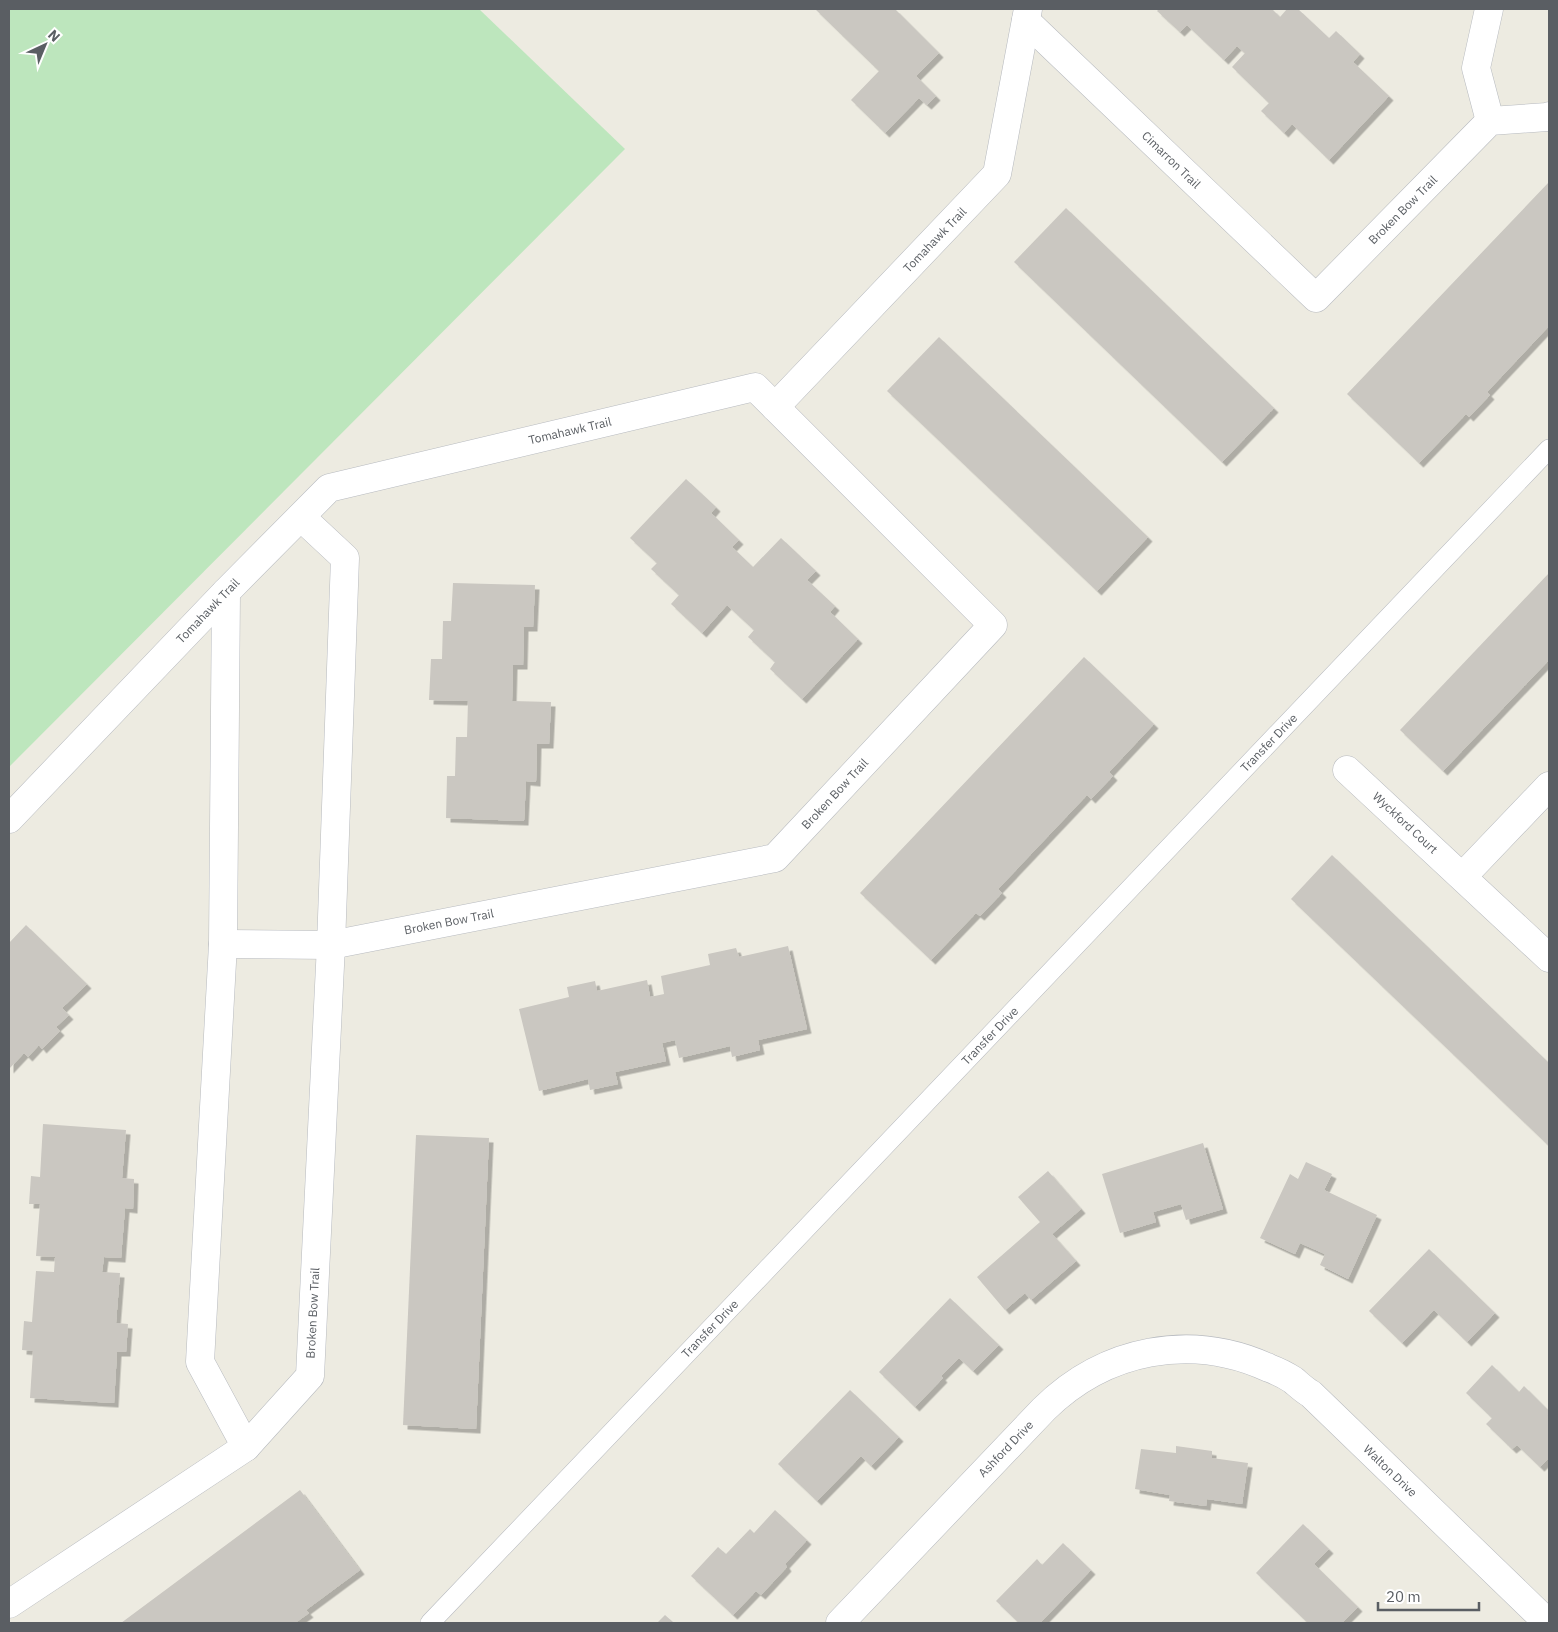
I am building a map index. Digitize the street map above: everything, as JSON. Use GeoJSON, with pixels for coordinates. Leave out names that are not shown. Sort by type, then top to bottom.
{"type":"FeatureCollection","features":[{"type":"Feature","properties":{"kind":"street"},"geometry":{"type":"LineString","coordinates":[[1489,9],[1476,68],[1490,121],[1549,116]]}},
{"type":"Feature","properties":{"kind":"street","name":"Cimarron Trail"},"geometry":{"type":"LineString","coordinates":[[1027,15],[1316,298]]}},
{"type":"Feature","properties":{"kind":"street","name":"Tomahawk Trail"},"geometry":{"type":"LineString","coordinates":[[9,819],[226,592],[329,488],[755,387],[775,407],[997,174],[1027,15]]}},
{"type":"Feature","properties":{"kind":"street","name":"Broken Bow Trail"},"geometry":{"type":"LineString","coordinates":[[1316,298],[1490,121]]}},
{"type":"Feature","properties":{"kind":"street","name":"Broken Bow Trail"},"geometry":{"type":"LineString","coordinates":[[222,944],[331,945],[775,858],[994,625],[775,407]]}},
{"type":"Feature","properties":{"kind":"street","name":"Broken Bow Trail"},"geometry":{"type":"LineString","coordinates":[[9,1604],[246,1447],[310,1376],[331,945],[345,558],[301,517]]}},
{"type":"Feature","properties":{"kind":"street"},"geometry":{"type":"LineString","coordinates":[[226,592],[222,944],[200,1362],[246,1447]]}},
{"type":"Feature","properties":{"kind":"street","name":"Wyckford Court"},"geometry":{"type":"LineString","coordinates":[[1347,770],[1549,958]]}},
{"type":"Feature","properties":{"kind":"street"},"geometry":{"type":"LineString","coordinates":[[1463,876],[1549,786]]}},
{"type":"Feature","properties":{"kind":"street","name":"Ashford Drive"},"geometry":{"type":"LineString","coordinates":[[840,1623],[1044,1409],[1069,1388],[1098,1370],[1146,1352],[1196,1349],[1212,1351]]}},
{"type":"Feature","properties":{"kind":"street","name":"Walton Drive"},"geometry":{"type":"LineString","coordinates":[[1212,1351],[1225,1352],[1270,1368],[1292,1379],[1300,1388],[1311,1394],[1548,1623]]}},
{"type":"Feature","properties":{"kind":"lane","name":"Transfer Drive"},"geometry":{"type":"LineString","coordinates":[[430,1623],[1549,449]]}},
{"type":"Feature","properties":{"kind":"green space"},"geometry":{"type":"Polygon","coordinates":[[[9,9],[479,9],[625,149],[9,767],[9,9]]]}},
{"type":"Feature","properties":{"kind":"building"},"geometry":{"type":"Polygon","coordinates":[[[815,9],[895,9],[939,53],[916,76],[936,96],[927,105],[919,98],[885,133],[851,100],[879,71],[815,9]]]}},
{"type":"Feature","properties":{"kind":"building"},"geometry":{"type":"Polygon","coordinates":[[[1159,9],[1272,9],[1280,17],[1287,9],[1298,9],[1329,38],[1336,31],[1360,54],[1353,62],[1389,96],[1329,160],[1292,124],[1284,133],[1261,111],[1269,103],[1232,67],[1245,53],[1237,46],[1224,60],[1187,25],[1180,32],[1157,11],[1159,9]]]}},
{"type":"Feature","properties":{"kind":"building"},"geometry":{"type":"Polygon","coordinates":[[[1549,182],[1549,326],[1487,392],[1490,395],[1469,417],[1466,414],[1419,463],[1347,394],[1549,182]]]}},
{"type":"Feature","properties":{"kind":"building"},"geometry":{"type":"Polygon","coordinates":[[[1066,208],[1274,408],[1222,462],[1014,262],[1066,208]]]}},
{"type":"Feature","properties":{"kind":"building"},"geometry":{"type":"Polygon","coordinates":[[[939,337],[1148,537],[1097,591],[887,391],[939,337]]]}},
{"type":"Feature","properties":{"kind":"building"},"geometry":{"type":"Polygon","coordinates":[[[686,479],[716,507],[711,513],[739,540],[732,547],[753,567],[781,538],[816,571],[807,580],[835,606],[830,612],[858,639],[802,699],[770,669],[775,662],[748,637],[754,630],[727,605],[702,633],[671,604],[679,595],[651,569],[657,563],[630,538],[686,479]]]}},
{"type":"Feature","properties":{"kind":"building"},"geometry":{"type":"Polygon","coordinates":[[[1549,573],[1549,660],[1443,771],[1400,730],[1549,573]]]}},
{"type":"Feature","properties":{"kind":"building"},"geometry":{"type":"Polygon","coordinates":[[[453,583],[535,585],[533,627],[524,627],[523,665],[513,665],[512,701],[551,702],[549,744],[537,744],[536,782],[526,781],[524,821],[446,818],[447,776],[455,776],[456,737],[467,737],[468,701],[429,700],[431,659],[442,659],[443,621],[451,621],[453,583]]]}},
{"type":"Feature","properties":{"kind":"building"},"geometry":{"type":"Polygon","coordinates":[[[1084,657],[1154,724],[1109,772],[1113,776],[1091,799],[1087,795],[998,889],[1002,893],[980,916],[976,913],[931,960],[860,893],[1084,657]]]}},
{"type":"Feature","properties":{"kind":"building"},"geometry":{"type":"Polygon","coordinates":[[[1332,855],[1549,1063],[1549,1146],[1291,899],[1332,855]]]}},
{"type":"Feature","properties":{"kind":"building"},"geometry":{"type":"Polygon","coordinates":[[[26,925],[87,984],[62,1008],[69,1015],[56,1027],[60,1031],[42,1049],[39,1045],[28,1057],[24,1053],[9,1069],[9,943],[26,925]]]}},
{"type":"Feature","properties":{"kind":"building"},"geometry":{"type":"Polygon","coordinates":[[[788,946],[807,1029],[758,1040],[760,1050],[732,1057],[730,1046],[679,1058],[675,1040],[662,1043],[666,1061],[615,1072],[618,1084],[590,1090],[588,1079],[539,1091],[519,1009],[569,997],[567,987],[595,981],[597,991],[647,980],[650,997],[664,994],[661,976],[710,965],[708,954],[736,948],[739,957],[788,946]]]}},
{"type":"Feature","properties":{"kind":"building"},"geometry":{"type":"Polygon","coordinates":[[[43,1124],[126,1130],[122,1178],[134,1179],[133,1209],[125,1208],[121,1258],[104,1257],[102,1272],[120,1273],[116,1323],[128,1324],[126,1352],[117,1352],[114,1403],[30,1398],[33,1351],[22,1350],[24,1321],[32,1322],[36,1271],[54,1272],[55,1257],[36,1256],[40,1204],[29,1204],[31,1176],[40,1177],[43,1124]]]}},
{"type":"Feature","properties":{"kind":"building"},"geometry":{"type":"Polygon","coordinates":[[[416,1135],[489,1138],[476,1429],[403,1425],[416,1135]]]}},
{"type":"Feature","properties":{"kind":"building"},"geometry":{"type":"Polygon","coordinates":[[[1203,1143],[1223,1209],[1186,1220],[1181,1204],[1153,1212],[1156,1222],[1120,1233],[1102,1174],[1203,1143]]]}},
{"type":"Feature","properties":{"kind":"building"},"geometry":{"type":"Polygon","coordinates":[[[1306,1162],[1332,1174],[1324,1190],[1377,1215],[1348,1279],[1320,1265],[1325,1254],[1300,1243],[1295,1254],[1260,1238],[1290,1174],[1298,1179],[1306,1162]]]}},
{"type":"Feature","properties":{"kind":"building"},"geometry":{"type":"Polygon","coordinates":[[[1048,1171],[1081,1209],[1052,1234],[1076,1261],[1031,1300],[1025,1293],[1005,1310],[977,1277],[1040,1222],[1018,1197],[1048,1171]]]}},
{"type":"Feature","properties":{"kind":"building"},"geometry":{"type":"Polygon","coordinates":[[[1429,1249],[1495,1313],[1467,1342],[1434,1310],[1402,1343],[1369,1311],[1429,1249]]]}},
{"type":"Feature","properties":{"kind":"building"},"geometry":{"type":"Polygon","coordinates":[[[950,1298],[999,1345],[973,1371],[959,1358],[915,1407],[879,1372],[950,1298]]]}},
{"type":"Feature","properties":{"kind":"building"},"geometry":{"type":"Polygon","coordinates":[[[1492,1365],[1519,1392],[1524,1386],[1549,1411],[1547,1416],[1549,1418],[1549,1458],[1540,1467],[1517,1445],[1512,1449],[1486,1424],[1492,1418],[1466,1393],[1492,1365]]]}},
{"type":"Feature","properties":{"kind":"building"},"geometry":{"type":"Polygon","coordinates":[[[850,1390],[899,1437],[871,1466],[861,1456],[817,1501],[778,1464],[850,1390]]]}},
{"type":"Feature","properties":{"kind":"building"},"geometry":{"type":"Polygon","coordinates":[[[1176,1446],[1212,1451],[1212,1458],[1248,1463],[1242,1504],[1207,1499],[1206,1506],[1169,1501],[1170,1495],[1135,1489],[1141,1449],[1176,1453],[1176,1446]]]}},
{"type":"Feature","properties":{"kind":"building"},"geometry":{"type":"Polygon","coordinates":[[[300,1490],[360,1570],[306,1610],[309,1613],[295,1623],[121,1623],[300,1490]]]}},
{"type":"Feature","properties":{"kind":"building"},"geometry":{"type":"Polygon","coordinates":[[[775,1510],[807,1540],[785,1564],[787,1567],[761,1595],[756,1591],[733,1615],[691,1576],[718,1547],[726,1554],[750,1529],[754,1533],[775,1510]]]}},
{"type":"Feature","properties":{"kind":"building"},"geometry":{"type":"Polygon","coordinates":[[[1303,1524],[1329,1549],[1314,1564],[1358,1607],[1342,1623],[1308,1623],[1256,1573],[1303,1524]]]}},
{"type":"Feature","properties":{"kind":"building"},"geometry":{"type":"Polygon","coordinates":[[[1063,1543],[1091,1570],[1040,1623],[1019,1623],[996,1601],[1037,1559],[1042,1565],[1063,1543]]]}},
{"type":"Feature","properties":{"kind":"building"},"geometry":{"type":"Polygon","coordinates":[[[665,1615],[674,1623],[657,1623],[665,1615]]]}}]}
